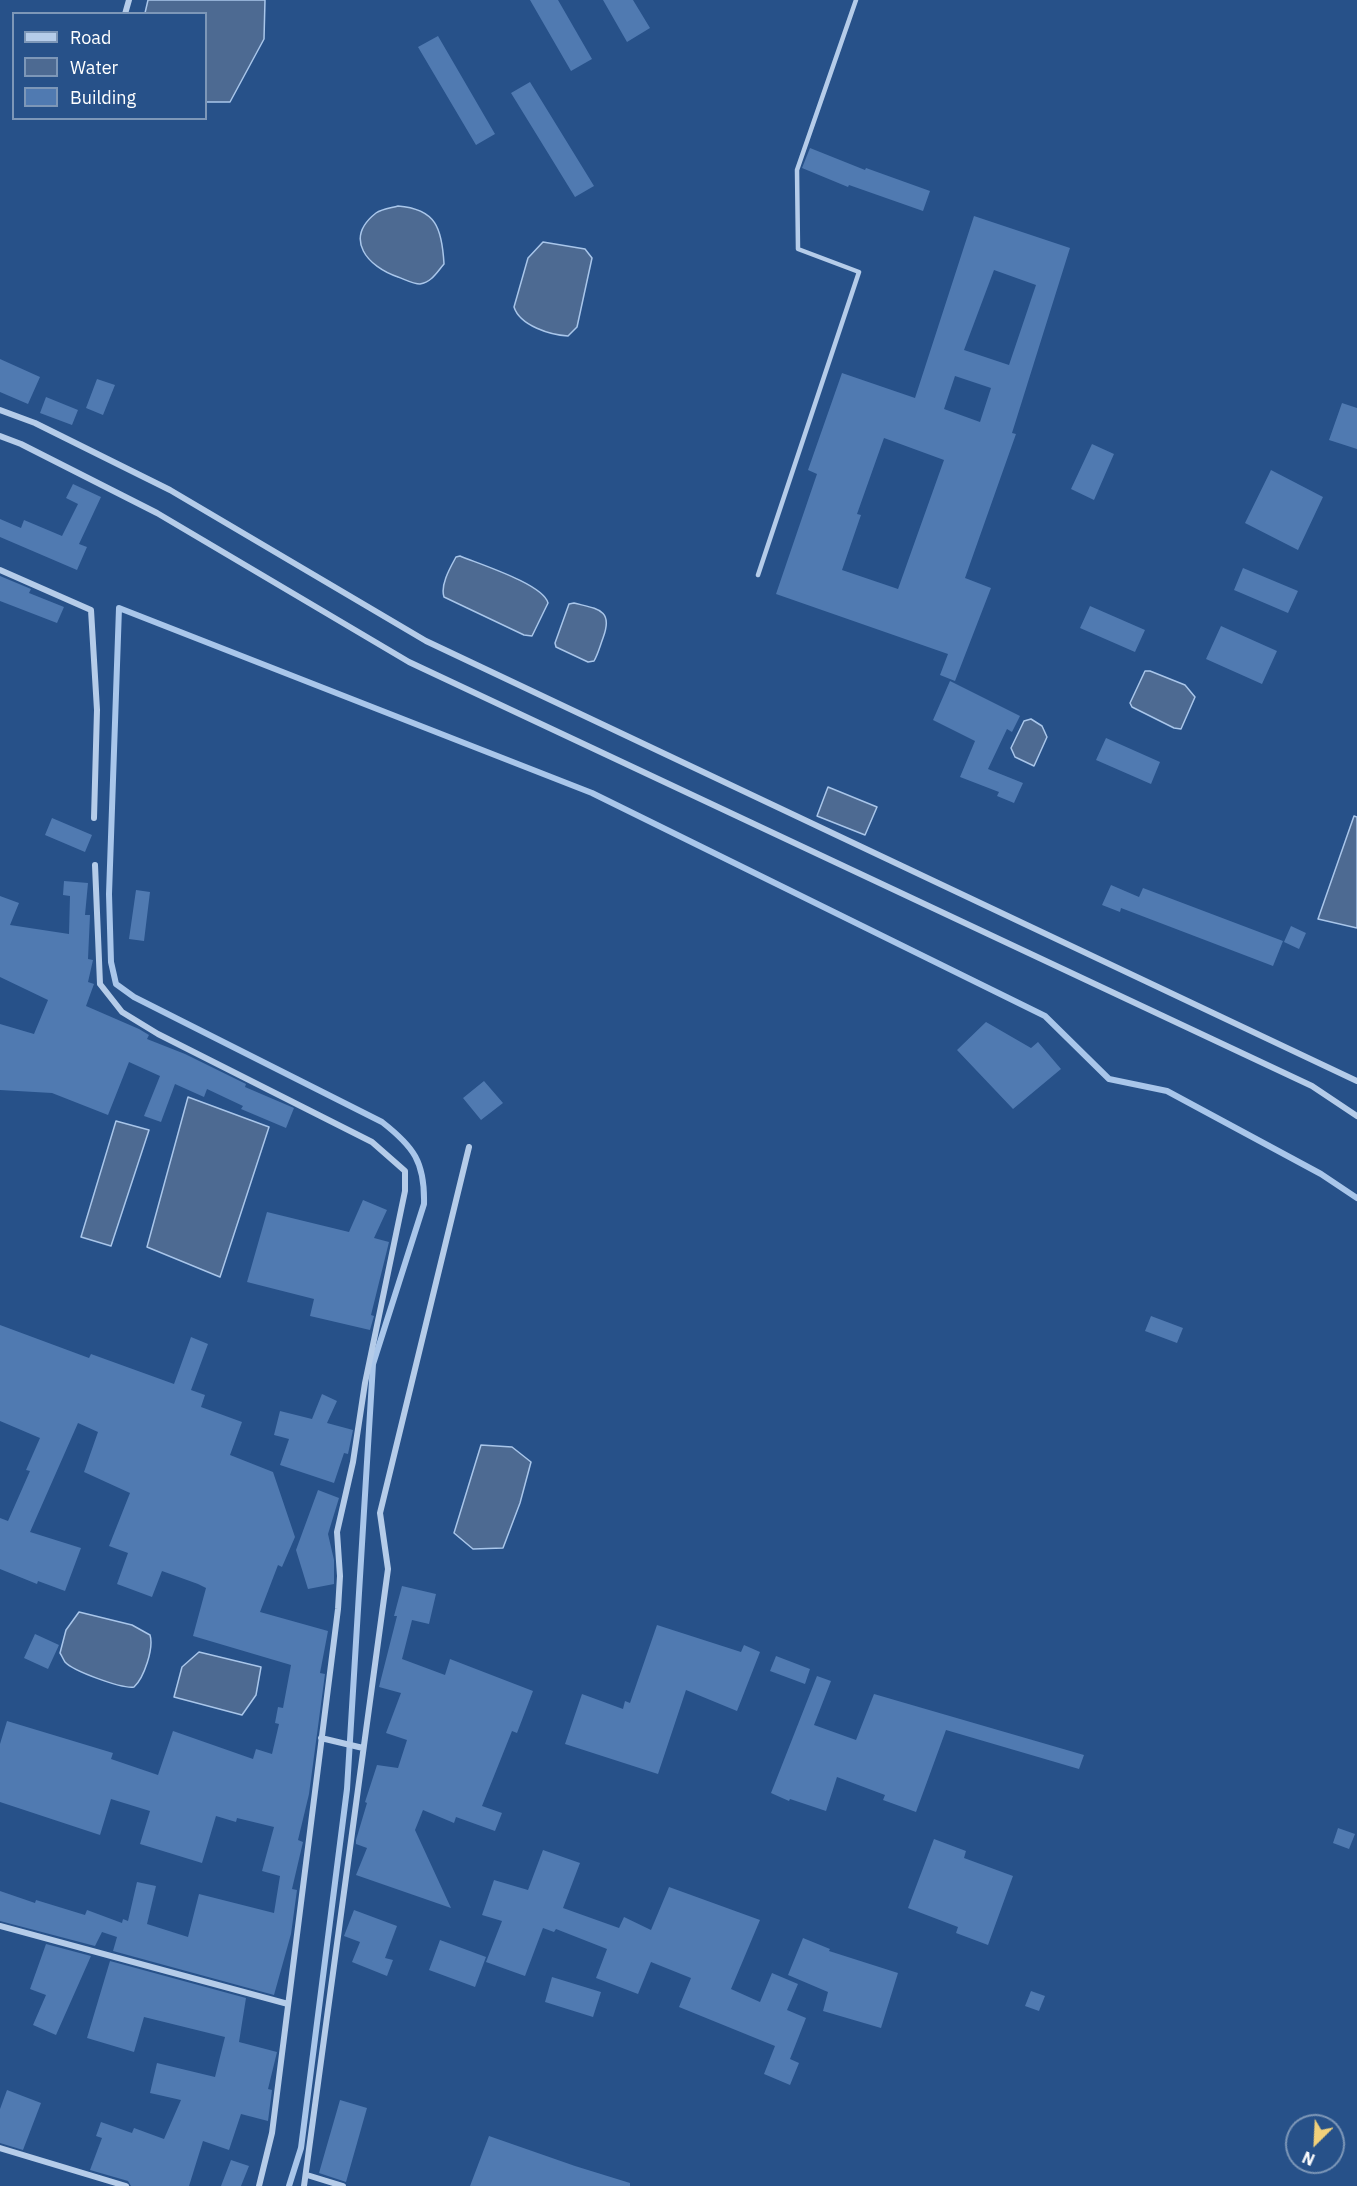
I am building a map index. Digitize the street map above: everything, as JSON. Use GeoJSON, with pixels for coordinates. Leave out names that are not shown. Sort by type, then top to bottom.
{"type":"FeatureCollection","features":[{"type":"Feature","properties":{"kind":"street"},"geometry":{"type":"LineString","coordinates":[[0,410],[35,423],[170,490],[426,641],[1357,1081]]}},
{"type":"Feature","properties":{"kind":"street"},"geometry":{"type":"LineString","coordinates":[[0,436],[21,444],[157,513],[409,662],[1312,1086],[1357,1116]]}},
{"type":"Feature","properties":{"kind":"street"},"geometry":{"type":"LineString","coordinates":[[0,570],[92,610],[97,710],[94,818]]}},
{"type":"Feature","properties":{"kind":"street"},"geometry":{"type":"LineString","coordinates":[[94,865],[100,984],[122,1012],[158,1034],[372,1142],[405,1171],[405,1191],[365,1383],[354,1462],[337,1532],[340,1576],[338,1609],[272,2133],[259,2186]]}},
{"type":"Feature","properties":{"kind":"street"},"geometry":{"type":"LineString","coordinates":[[304,2186],[388,1569],[380,1513],[469,1147]]}},
{"type":"Feature","properties":{"kind":"street"},"geometry":{"type":"LineString","coordinates":[[321,1738],[363,1748]]}},
{"type":"Feature","properties":{"kind":"street"},"geometry":{"type":"LineString","coordinates":[[0,1926],[288,2004]]}},
{"type":"Feature","properties":{"kind":"street"},"geometry":{"type":"LineString","coordinates":[[0,2148],[126,2186]]}},
{"type":"Feature","properties":{"kind":"street"},"geometry":{"type":"LineString","coordinates":[[307,2175],[343,2186]]}},
{"type":"Feature","properties":{"kind":"lane"},"geometry":{"type":"LineString","coordinates":[[758,575],[859,272],[798,249],[797,170],[856,0]]}},
{"type":"Feature","properties":{"kind":"water"},"geometry":{"type":"Polygon","coordinates":[[[148,0],[265,0],[264,39],[230,102],[207,102],[207,12],[145,12],[148,0]]]}},
{"type":"Feature","properties":{"kind":"water"},"geometry":{"type":"Polygon","coordinates":[[[398,206],[421,211],[429,216],[439,231],[444,264],[434,276],[424,283],[414,283],[387,272],[369,259],[363,251],[361,233],[366,223],[376,213],[398,206]]]}},
{"type":"Feature","properties":{"kind":"water"},"geometry":{"type":"Polygon","coordinates":[[[543,242],[585,249],[592,258],[577,327],[568,336],[553,334],[529,324],[517,314],[514,307],[528,258],[543,242]]]}},
{"type":"Feature","properties":{"kind":"water"},"geometry":{"type":"Polygon","coordinates":[[[460,556],[523,582],[544,596],[548,603],[532,636],[524,635],[444,597],[443,587],[446,577],[456,557],[460,556]]]}},
{"type":"Feature","properties":{"kind":"water"},"geometry":{"type":"Polygon","coordinates":[[[574,603],[596,609],[605,616],[606,628],[594,661],[588,662],[556,647],[555,643],[569,604],[574,603]]]}},
{"type":"Feature","properties":{"kind":"water"},"geometry":{"type":"Polygon","coordinates":[[[1145,671],[1185,685],[1195,697],[1181,729],[1174,728],[1132,707],[1130,703],[1145,671]]]}},
{"type":"Feature","properties":{"kind":"water"},"geometry":{"type":"Polygon","coordinates":[[[1031,719],[1042,726],[1047,737],[1034,766],[1015,757],[1011,748],[1024,721],[1031,719]]]}},
{"type":"Feature","properties":{"kind":"water"},"geometry":{"type":"Polygon","coordinates":[[[828,787],[877,807],[865,835],[817,816],[828,787]]]}},
{"type":"Feature","properties":{"kind":"water"},"geometry":{"type":"Polygon","coordinates":[[[1354,816],[1357,817],[1357,928],[1318,919],[1354,816]]]}},
{"type":"Feature","properties":{"kind":"water"},"geometry":{"type":"Polygon","coordinates":[[[188,1097],[269,1127],[220,1277],[147,1247],[188,1097]]]}},
{"type":"Feature","properties":{"kind":"water"},"geometry":{"type":"Polygon","coordinates":[[[116,1121],[149,1130],[111,1246],[81,1237],[116,1121]]]}},
{"type":"Feature","properties":{"kind":"water"},"geometry":{"type":"Polygon","coordinates":[[[481,1445],[512,1447],[531,1462],[520,1503],[503,1548],[473,1549],[454,1533],[481,1445]]]}},
{"type":"Feature","properties":{"kind":"water"},"geometry":{"type":"Polygon","coordinates":[[[79,1612],[132,1625],[150,1635],[151,1647],[147,1662],[134,1687],[98,1679],[65,1662],[60,1653],[66,1630],[79,1612]]]}},
{"type":"Feature","properties":{"kind":"water"},"geometry":{"type":"Polygon","coordinates":[[[199,1652],[261,1667],[256,1695],[242,1715],[174,1697],[182,1667],[199,1652]]]}},
{"type":"Feature","properties":{"kind":"building"},"geometry":{"type":"Polygon","coordinates":[[[530,0],[558,0],[592,59],[571,71],[530,0]]]}},
{"type":"Feature","properties":{"kind":"building"},"geometry":{"type":"Polygon","coordinates":[[[603,0],[633,0],[650,28],[627,42],[603,0]]]}},
{"type":"Feature","properties":{"kind":"building"},"geometry":{"type":"Polygon","coordinates":[[[438,36],[495,134],[476,145],[418,47],[438,36]]]}},
{"type":"Feature","properties":{"kind":"building"},"geometry":{"type":"Polygon","coordinates":[[[530,82],[594,186],[575,197],[511,93],[530,82]]]}},
{"type":"Feature","properties":{"kind":"building"},"geometry":{"type":"Polygon","coordinates":[[[810,148],[865,170],[866,168],[930,191],[923,211],[849,185],[848,187],[802,168],[810,148]]]}},
{"type":"Feature","properties":{"kind":"building"},"geometry":{"type":"Polygon","coordinates":[[[974,216],[1070,248],[1012,433],[1016,434],[965,578],[991,588],[955,681],[940,675],[948,654],[776,594],[817,474],[808,470],[842,373],[915,398],[974,216]],[[994,270],[964,350],[1009,365],[1036,285],[994,270]],[[955,376],[944,409],[980,422],[991,388],[955,376]],[[884,438],[857,514],[861,515],[842,570],[898,589],[944,460],[884,438]]]}},
{"type":"Feature","properties":{"kind":"building"},"geometry":{"type":"Polygon","coordinates":[[[0,359],[40,377],[28,404],[0,392],[0,359]]]}},
{"type":"Feature","properties":{"kind":"building"},"geometry":{"type":"Polygon","coordinates":[[[97,379],[115,385],[103,415],[86,408],[97,379]]]}},
{"type":"Feature","properties":{"kind":"building"},"geometry":{"type":"Polygon","coordinates":[[[46,397],[78,410],[72,425],[40,413],[46,397]]]}},
{"type":"Feature","properties":{"kind":"building"},"geometry":{"type":"Polygon","coordinates":[[[1342,403],[1357,408],[1357,449],[1329,440],[1342,403]]]}},
{"type":"Feature","properties":{"kind":"building"},"geometry":{"type":"Polygon","coordinates":[[[1092,444],[1114,454],[1094,500],[1071,489],[1092,444]]]}},
{"type":"Feature","properties":{"kind":"building"},"geometry":{"type":"Polygon","coordinates":[[[1271,470],[1323,497],[1298,550],[1245,523],[1271,470]]]}},
{"type":"Feature","properties":{"kind":"building"},"geometry":{"type":"Polygon","coordinates":[[[73,484],[101,497],[79,544],[87,547],[77,570],[0,537],[0,519],[21,528],[24,520],[62,536],[78,504],[66,498],[73,484]]]}},
{"type":"Feature","properties":{"kind":"building"},"geometry":{"type":"Polygon","coordinates":[[[1243,568],[1298,591],[1288,613],[1234,590],[1243,568]]]}},
{"type":"Feature","properties":{"kind":"building"},"geometry":{"type":"Polygon","coordinates":[[[0,576],[31,589],[29,593],[64,607],[57,623],[0,601],[0,576]]]}},
{"type":"Feature","properties":{"kind":"building"},"geometry":{"type":"Polygon","coordinates":[[[1090,606],[1145,630],[1135,652],[1080,628],[1090,606]]]}},
{"type":"Feature","properties":{"kind":"building"},"geometry":{"type":"Polygon","coordinates":[[[1221,626],[1277,651],[1262,684],[1206,659],[1221,626]]]}},
{"type":"Feature","properties":{"kind":"building"},"geometry":{"type":"Polygon","coordinates":[[[950,681],[1020,716],[1012,732],[1007,729],[988,769],[1023,783],[1014,803],[997,796],[999,792],[960,777],[975,741],[933,720],[950,681]]]}},
{"type":"Feature","properties":{"kind":"building"},"geometry":{"type":"Polygon","coordinates":[[[1106,738],[1160,762],[1151,784],[1096,760],[1106,738]]]}},
{"type":"Feature","properties":{"kind":"building"},"geometry":{"type":"Polygon","coordinates":[[[52,818],[92,835],[85,852],[45,835],[52,818]]]}},
{"type":"Feature","properties":{"kind":"building"},"geometry":{"type":"Polygon","coordinates":[[[64,881],[88,883],[85,915],[90,915],[88,959],[93,960],[88,982],[94,984],[86,1006],[139,1029],[149,1035],[147,1039],[185,1054],[246,1084],[245,1087],[294,1108],[286,1128],[241,1109],[243,1106],[207,1089],[204,1097],[175,1084],[161,1122],[144,1116],[160,1076],[129,1062],[108,1115],[52,1093],[0,1090],[0,1024],[34,1034],[48,1000],[0,977],[0,896],[19,903],[10,925],[69,934],[70,896],[63,895],[64,881]]]}},
{"type":"Feature","properties":{"kind":"building"},"geometry":{"type":"Polygon","coordinates":[[[1111,885],[1139,897],[1143,888],[1283,941],[1273,966],[1121,908],[1120,912],[1102,905],[1111,885]]]}},
{"type":"Feature","properties":{"kind":"building"},"geometry":{"type":"Polygon","coordinates":[[[136,890],[150,892],[144,941],[129,939],[136,890]]]}},
{"type":"Feature","properties":{"kind":"building"},"geometry":{"type":"Polygon","coordinates":[[[1291,926],[1306,933],[1299,949],[1284,942],[1291,926]]]}},
{"type":"Feature","properties":{"kind":"building"},"geometry":{"type":"Polygon","coordinates":[[[986,1022],[1031,1048],[1038,1042],[1061,1069],[1013,1109],[957,1050],[986,1022]]]}},
{"type":"Feature","properties":{"kind":"building"},"geometry":{"type":"Polygon","coordinates":[[[484,1081],[503,1103],[481,1120],[463,1098],[484,1081]]]}},
{"type":"Feature","properties":{"kind":"building"},"geometry":{"type":"Polygon","coordinates":[[[363,1200],[387,1210],[374,1238],[389,1242],[371,1315],[374,1316],[370,1330],[310,1316],[314,1299],[247,1282],[267,1212],[349,1232],[363,1200]]]}},
{"type":"Feature","properties":{"kind":"building"},"geometry":{"type":"Polygon","coordinates":[[[1151,1316],[1183,1328],[1177,1343],[1145,1331],[1151,1316]]]}},
{"type":"Feature","properties":{"kind":"building"},"geometry":{"type":"Polygon","coordinates":[[[0,1325],[89,1358],[91,1354],[174,1384],[191,1337],[208,1344],[191,1390],[205,1395],[201,1407],[242,1422],[230,1455],[273,1472],[295,1537],[282,1567],[278,1565],[260,1612],[328,1631],[320,1673],[325,1674],[309,1794],[298,1840],[303,1842],[292,1889],[297,1890],[291,1934],[274,1995],[113,1951],[117,1937],[102,1932],[95,1946],[0,1921],[0,1891],[35,1903],[36,1900],[85,1915],[87,1910],[122,1923],[123,1919],[128,1921],[137,1882],[156,1886],[147,1924],[188,1937],[199,1894],[274,1913],[280,1876],[262,1871],[274,1827],[237,1818],[236,1822],[216,1816],[202,1863],[140,1844],[150,1811],[111,1799],[100,1835],[0,1802],[0,1744],[7,1721],[113,1753],[111,1759],[158,1775],[173,1731],[253,1759],[256,1749],[272,1754],[279,1724],[275,1723],[278,1707],[283,1708],[291,1665],[193,1636],[206,1588],[198,1584],[162,1571],[152,1597],[117,1584],[128,1553],[109,1546],[130,1493],[84,1472],[98,1432],[78,1423],[30,1532],[81,1548],[65,1591],[38,1581],[37,1584],[0,1569],[0,1518],[8,1521],[30,1471],[26,1470],[40,1438],[0,1421],[0,1325]]]}},
{"type":"Feature","properties":{"kind":"building"},"geometry":{"type":"Polygon","coordinates":[[[322,1394],[337,1401],[327,1423],[353,1430],[348,1454],[344,1453],[334,1483],[280,1465],[289,1439],[274,1435],[280,1411],[312,1419],[322,1394]]]}},
{"type":"Feature","properties":{"kind":"building"},"geometry":{"type":"Polygon","coordinates":[[[318,1490],[339,1498],[328,1534],[334,1560],[334,1584],[308,1589],[296,1550],[318,1490]]]}},
{"type":"Feature","properties":{"kind":"building"},"geometry":{"type":"Polygon","coordinates":[[[402,1586],[436,1594],[429,1624],[412,1620],[402,1659],[445,1675],[450,1659],[533,1691],[517,1733],[512,1731],[482,1806],[502,1813],[495,1831],[456,1817],[454,1823],[423,1810],[415,1830],[451,1908],[356,1875],[367,1848],[356,1844],[356,1840],[377,1765],[398,1768],[407,1740],[386,1733],[401,1693],[379,1687],[402,1586]]]}},
{"type":"Feature","properties":{"kind":"building"},"geometry":{"type":"Polygon","coordinates":[[[657,1625],[741,1652],[744,1645],[760,1652],[737,1711],[686,1690],[658,1774],[565,1744],[582,1694],[623,1709],[625,1701],[630,1703],[657,1625]]]}},
{"type":"Feature","properties":{"kind":"building"},"geometry":{"type":"Polygon","coordinates":[[[35,1634],[59,1645],[48,1669],[24,1658],[35,1634]]]}},
{"type":"Feature","properties":{"kind":"building"},"geometry":{"type":"Polygon","coordinates":[[[776,1656],[810,1669],[805,1684],[770,1671],[776,1656]]]}},
{"type":"Feature","properties":{"kind":"building"},"geometry":{"type":"Polygon","coordinates":[[[817,1676],[831,1681],[814,1725],[856,1740],[874,1694],[1084,1755],[1079,1769],[946,1730],[916,1812],[883,1800],[885,1795],[837,1777],[826,1811],[790,1799],[789,1801],[771,1793],[817,1676]]]}},
{"type":"Feature","properties":{"kind":"building"},"geometry":{"type":"Polygon","coordinates":[[[1338,1828],[1355,1834],[1349,1849],[1333,1843],[1338,1828]]]}},
{"type":"Feature","properties":{"kind":"building"},"geometry":{"type":"Polygon","coordinates":[[[934,1839],[966,1851],[964,1858],[1013,1876],[988,1945],[956,1933],[958,1927],[908,1908],[934,1839]]]}},
{"type":"Feature","properties":{"kind":"building"},"geometry":{"type":"Polygon","coordinates":[[[543,1850],[580,1863],[563,1908],[619,1928],[624,1917],[651,1930],[669,1887],[760,1920],[731,1989],[760,2002],[772,1973],[798,1984],[787,2010],[806,2018],[790,2059],[799,2063],[790,2085],[764,2074],[775,2046],[679,2007],[691,1978],[651,1962],[638,1994],[596,1978],[607,1949],[556,1929],[554,1932],[543,1928],[525,1976],[486,1962],[502,1921],[482,1915],[494,1880],[528,1890],[543,1850]]]}},
{"type":"Feature","properties":{"kind":"building"},"geometry":{"type":"Polygon","coordinates":[[[354,1910],[397,1926],[385,1958],[393,1960],[387,1976],[352,1962],[360,1942],[344,1936],[354,1910]]]}},
{"type":"Feature","properties":{"kind":"building"},"geometry":{"type":"Polygon","coordinates":[[[803,1938],[830,1949],[829,1951],[898,1973],[881,2028],[823,2011],[828,1992],[788,1975],[803,1938]]]}},
{"type":"Feature","properties":{"kind":"building"},"geometry":{"type":"Polygon","coordinates":[[[440,1940],[486,1957],[475,1987],[429,1970],[440,1940]]]}},
{"type":"Feature","properties":{"kind":"building"},"geometry":{"type":"Polygon","coordinates":[[[46,1944],[91,1956],[56,2035],[33,2025],[46,1995],[30,1989],[46,1944]]]}},
{"type":"Feature","properties":{"kind":"building"},"geometry":{"type":"Polygon","coordinates":[[[110,1961],[246,1998],[239,2042],[277,2052],[268,2089],[272,2090],[268,2121],[241,2114],[229,2150],[203,2141],[189,2186],[131,2186],[128,2181],[90,2170],[102,2138],[96,2136],[101,2122],[132,2133],[134,2128],[164,2139],[181,2100],[150,2093],[157,2063],[215,2077],[225,2037],[144,2017],[134,2052],[87,2038],[110,1961]]]}},
{"type":"Feature","properties":{"kind":"building"},"geometry":{"type":"Polygon","coordinates":[[[552,1977],[601,1992],[593,2017],[545,2002],[552,1977]]]}},
{"type":"Feature","properties":{"kind":"building"},"geometry":{"type":"Polygon","coordinates":[[[1031,1991],[1045,1996],[1039,2011],[1025,2006],[1031,1991]]]}},
{"type":"Feature","properties":{"kind":"building"},"geometry":{"type":"Polygon","coordinates":[[[7,2090],[41,2103],[23,2150],[0,2143],[0,2109],[7,2090]]]}},
{"type":"Feature","properties":{"kind":"building"},"geometry":{"type":"Polygon","coordinates":[[[340,2100],[367,2108],[346,2182],[319,2173],[340,2100]]]}},
{"type":"Feature","properties":{"kind":"building"},"geometry":{"type":"Polygon","coordinates":[[[489,2136],[630,2183],[630,2186],[470,2186],[489,2136]]]}},
{"type":"Feature","properties":{"kind":"building"},"geometry":{"type":"Polygon","coordinates":[[[231,2160],[249,2166],[241,2186],[221,2186],[231,2160]]]}},
{"type":"Feature","properties":{"kind":"waterway"},"geometry":{"type":"LineString","coordinates":[[289,2186],[301,2148],[347,1789],[373,1364],[424,1204],[424,1189],[420,1166],[410,1148],[382,1122],[134,997],[116,984],[111,962],[109,894],[119,608],[592,793],[1045,1016],[1109,1079],[1167,1091],[1321,1174],[1357,1198]]}}]}
